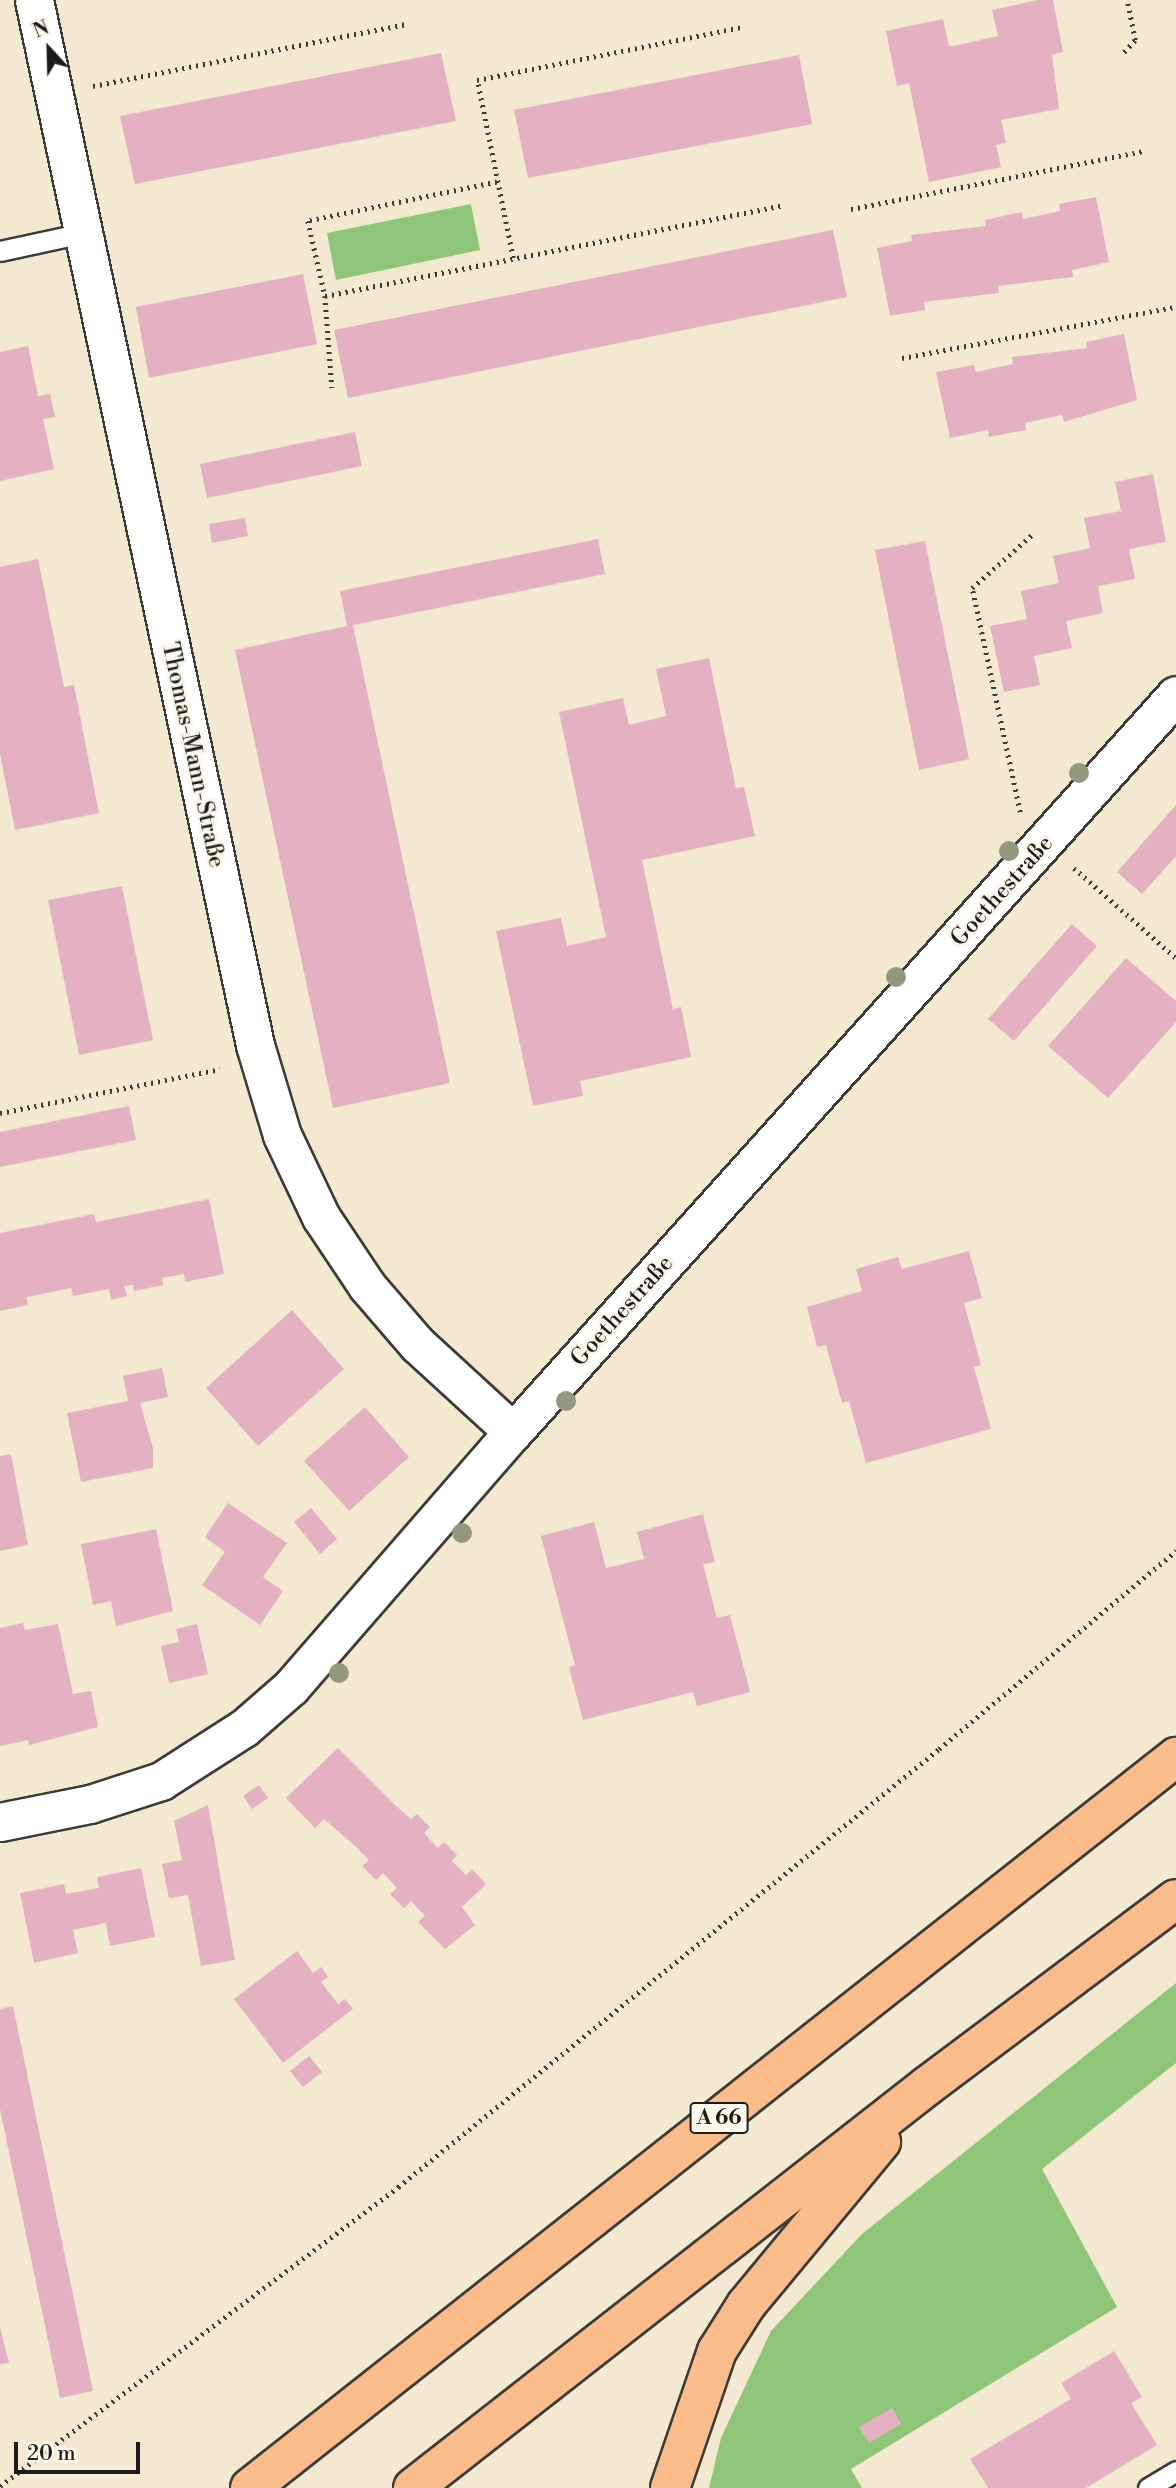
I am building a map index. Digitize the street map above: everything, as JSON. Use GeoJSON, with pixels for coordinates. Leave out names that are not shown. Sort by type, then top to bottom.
{"type":"FeatureCollection","features":[{"type":"Feature","properties":{"kind":"highway","name":"A 66"},"geometry":{"type":"LineString","coordinates":[[250,2488],[1176,1757]]}},
{"type":"Feature","properties":{"kind":"highway"},"geometry":{"type":"LineString","coordinates":[[413,2488],[927,2087],[1176,1899]]}},
{"type":"Feature","properties":{"kind":"highway"},"geometry":{"type":"LineString","coordinates":[[670,2488],[717,2351],[746,2305],[927,2087]]}},
{"type":"Feature","properties":{"kind":"street","name":"Thomas-Mann-Straße"},"geometry":{"type":"LineString","coordinates":[[34,0],[259,1062],[300,1178],[342,1251],[417,1344],[513,1432]]}},
{"type":"Feature","properties":{"kind":"street","name":"Goethestraße"},"geometry":{"type":"LineString","coordinates":[[0,1822],[78,1807],[161,1781],[244,1728],[343,1631],[513,1432],[1176,695]]}},
{"type":"Feature","properties":{"kind":"lane"},"geometry":{"type":"LineString","coordinates":[[0,251],[83,233]]}},
{"type":"Feature","properties":{"kind":"lane"},"geometry":{"type":"LineString","coordinates":[[1148,2488],[1176,2471]]}},
{"type":"Feature","properties":{"kind":"path"},"geometry":{"type":"LineString","coordinates":[[1124,52],[1135,40],[1127,0]]}},
{"type":"Feature","properties":{"kind":"path"},"geometry":{"type":"LineString","coordinates":[[54,94],[405,24]]}},
{"type":"Feature","properties":{"kind":"path"},"geometry":{"type":"LineString","coordinates":[[513,258],[477,80],[743,27]]}},
{"type":"Feature","properties":{"kind":"path"},"geometry":{"type":"LineString","coordinates":[[851,209],[1144,151]]}},
{"type":"Feature","properties":{"kind":"path"},"geometry":{"type":"LineString","coordinates":[[332,388],[326,296],[308,221],[497,182]]}},
{"type":"Feature","properties":{"kind":"path"},"geometry":{"type":"LineString","coordinates":[[326,296],[783,205]]}},
{"type":"Feature","properties":{"kind":"path"},"geometry":{"type":"LineString","coordinates":[[902,358],[1175,307]]}},
{"type":"Feature","properties":{"kind":"path"},"geometry":{"type":"LineString","coordinates":[[1035,532],[972,588],[1017,807],[1045,842],[1176,958]]}},
{"type":"Feature","properties":{"kind":"path"},"geometry":{"type":"LineString","coordinates":[[0,1113],[259,1062]]}},
{"type":"Feature","properties":{"kind":"path"},"geometry":{"type":"LineString","coordinates":[[0,2486],[398,2187],[939,1749],[1176,1551]]}},
{"type":"Feature","properties":{"kind":"green space"},"geometry":{"type":"Polygon","coordinates":[[[471,204],[480,250],[336,280],[327,233],[471,204]]]}},
{"type":"Feature","properties":{"kind":"green space"},"geometry":{"type":"Polygon","coordinates":[[[1176,1983],[1176,2063],[1042,2169],[1117,2307],[851,2469],[862,2488],[709,2488],[721,2438],[771,2331],[862,2234],[1176,1983]]]}},
{"type":"Feature","properties":{"kind":"building"},"geometry":{"type":"Polygon","coordinates":[[[1038,0],[1053,0],[1063,52],[1052,55],[1059,109],[1001,120],[1006,143],[996,145],[1001,167],[929,182],[909,83],[897,86],[886,31],[943,19],[949,46],[958,45],[998,36],[992,10],[1038,0]]]}},
{"type":"Feature","properties":{"kind":"building"},"geometry":{"type":"Polygon","coordinates":[[[441,53],[456,121],[135,184],[120,116],[441,53]]]}},
{"type":"Feature","properties":{"kind":"building"},"geometry":{"type":"Polygon","coordinates":[[[799,55],[812,124],[528,178],[514,110],[799,55]]]}},
{"type":"Feature","properties":{"kind":"building"},"geometry":{"type":"Polygon","coordinates":[[[1096,197],[1109,262],[1072,270],[1073,277],[998,286],[999,293],[924,302],[925,310],[890,316],[877,248],[912,241],[911,235],[986,226],[985,220],[1022,212],[1023,219],[1060,211],[1059,204],[1096,197]]]}},
{"type":"Feature","properties":{"kind":"building"},"geometry":{"type":"Polygon","coordinates":[[[833,230],[847,297],[348,398],[334,330],[833,230]]]}},
{"type":"Feature","properties":{"kind":"building"},"geometry":{"type":"Polygon","coordinates":[[[303,274],[317,344],[149,378],[136,307],[303,274]]]}},
{"type":"Feature","properties":{"kind":"building"},"geometry":{"type":"Polygon","coordinates":[[[1124,334],[1137,400],[1064,422],[1062,415],[1025,423],[1026,430],[989,437],[988,430],[950,438],[936,372],[974,365],[976,372],[1013,364],[1012,357],[1087,348],[1086,342],[1124,334]]]}},
{"type":"Feature","properties":{"kind":"building"},"geometry":{"type":"Polygon","coordinates":[[[28,346],[38,396],[50,394],[55,417],[43,419],[54,469],[0,481],[0,352],[28,346]]]}},
{"type":"Feature","properties":{"kind":"building"},"geometry":{"type":"Polygon","coordinates":[[[355,432],[362,466],[207,498],[200,464],[355,432]]]}},
{"type":"Feature","properties":{"kind":"building"},"geometry":{"type":"Polygon","coordinates":[[[1153,474],[1166,542],[1129,549],[1135,579],[1098,586],[1103,613],[1066,621],[1072,648],[1034,656],[1040,685],[1004,692],[990,626],[1027,619],[1021,591],[1059,583],[1053,556],[1090,548],[1084,518],[1121,511],[1115,482],[1153,474]]]}},
{"type":"Feature","properties":{"kind":"building"},"geometry":{"type":"Polygon","coordinates":[[[245,518],[248,536],[212,543],[209,524],[245,518]]]}},
{"type":"Feature","properties":{"kind":"building"},"geometry":{"type":"Polygon","coordinates":[[[598,539],[605,574],[353,625],[450,1083],[333,1108],[235,650],[347,626],[340,591],[598,539]]]}},
{"type":"Feature","properties":{"kind":"building"},"geometry":{"type":"Polygon","coordinates":[[[925,541],[969,759],[919,770],[875,550],[925,541]]]}},
{"type":"Feature","properties":{"kind":"building"},"geometry":{"type":"Polygon","coordinates":[[[38,559],[64,687],[74,685],[99,813],[15,830],[0,754],[0,567],[38,559]]]}},
{"type":"Feature","properties":{"kind":"building"},"geometry":{"type":"Polygon","coordinates":[[[709,658],[736,788],[744,787],[755,836],[642,860],[673,1009],[681,1007],[691,1057],[580,1081],[583,1096],[533,1106],[496,931],[561,918],[567,946],[606,937],[559,712],[623,698],[629,725],[666,716],[656,669],[709,658]]]}},
{"type":"Feature","properties":{"kind":"building"},"geometry":{"type":"Polygon","coordinates":[[[1176,805],[1176,856],[1142,894],[1117,872],[1176,805]]]}},
{"type":"Feature","properties":{"kind":"building"},"geometry":{"type":"Polygon","coordinates":[[[122,886],[153,1040],[79,1055],[48,900],[122,886]]]}},
{"type":"Feature","properties":{"kind":"building"},"geometry":{"type":"Polygon","coordinates":[[[1072,924],[1097,946],[1014,1041],[988,1019],[1072,924]]]}},
{"type":"Feature","properties":{"kind":"building"},"geometry":{"type":"Polygon","coordinates":[[[1126,958],[1176,1001],[1176,1022],[1108,1098],[1048,1046],[1126,958]]]}},
{"type":"Feature","properties":{"kind":"building"},"geometry":{"type":"Polygon","coordinates":[[[129,1106],[136,1140],[0,1167],[0,1132],[129,1106]]]}},
{"type":"Feature","properties":{"kind":"building"},"geometry":{"type":"Polygon","coordinates":[[[209,1199],[224,1274],[185,1282],[184,1274],[162,1278],[163,1285],[134,1291],[133,1285],[124,1286],[127,1296],[111,1300],[109,1289],[73,1296],[71,1288],[27,1297],[28,1305],[0,1311],[0,1233],[94,1214],[96,1222],[209,1199]]]}},
{"type":"Feature","properties":{"kind":"building"},"geometry":{"type":"Polygon","coordinates":[[[969,1251],[982,1298],[964,1303],[981,1365],[974,1367],[991,1429],[866,1463],[849,1401],[842,1403],[826,1345],[817,1347],[807,1307],[862,1291],[856,1269],[898,1257],[902,1269],[969,1251]]]}},
{"type":"Feature","properties":{"kind":"building"},"geometry":{"type":"Polygon","coordinates":[[[292,1310],[344,1369],[258,1446],[206,1388],[292,1310]]]}},
{"type":"Feature","properties":{"kind":"building"},"geometry":{"type":"Polygon","coordinates":[[[162,1368],[168,1397],[140,1403],[153,1448],[153,1468],[81,1482],[67,1413],[128,1401],[123,1376],[162,1368]]]}},
{"type":"Feature","properties":{"kind":"building"},"geometry":{"type":"Polygon","coordinates":[[[365,1407],[409,1457],[349,1511],[304,1461],[365,1407]]]}},
{"type":"Feature","properties":{"kind":"building"},"geometry":{"type":"Polygon","coordinates":[[[11,1454],[28,1545],[0,1551],[0,1456],[11,1454]]]}},
{"type":"Feature","properties":{"kind":"building"},"geometry":{"type":"Polygon","coordinates":[[[228,1503],[287,1543],[263,1577],[283,1591],[260,1625],[202,1585],[225,1552],[205,1537],[228,1503]]]}},
{"type":"Feature","properties":{"kind":"building"},"geometry":{"type":"Polygon","coordinates":[[[311,1508],[337,1539],[320,1554],[294,1522],[311,1508]]]}},
{"type":"Feature","properties":{"kind":"building"},"geometry":{"type":"Polygon","coordinates":[[[703,1514],[715,1562],[703,1564],[717,1618],[730,1615],[750,1692],[697,1706],[693,1692],[583,1720],[569,1667],[575,1665],[541,1536],[594,1522],[606,1568],[644,1559],[637,1532],[703,1514]]]}},
{"type":"Feature","properties":{"kind":"building"},"geometry":{"type":"Polygon","coordinates":[[[156,1529],[173,1611],[116,1626],[111,1601],[93,1605],[81,1544],[156,1529]]]}},
{"type":"Feature","properties":{"kind":"building"},"geometry":{"type":"Polygon","coordinates":[[[23,1623],[25,1630],[58,1624],[73,1694],[91,1691],[98,1727],[29,1745],[28,1740],[0,1746],[0,1628],[23,1623]]]}},
{"type":"Feature","properties":{"kind":"building"},"geometry":{"type":"Polygon","coordinates":[[[197,1624],[208,1674],[169,1683],[161,1646],[179,1642],[176,1629],[197,1624]]]}},
{"type":"Feature","properties":{"kind":"building"},"geometry":{"type":"Polygon","coordinates":[[[338,1748],[411,1819],[417,1814],[430,1827],[424,1833],[438,1848],[444,1842],[457,1855],[452,1861],[466,1875],[472,1869],[486,1884],[462,1907],[475,1925],[445,1949],[418,1922],[425,1916],[411,1901],[404,1908],[390,1894],[397,1888],[383,1873],[376,1880],[362,1866],[369,1860],[354,1845],[324,1819],[315,1828],[286,1798],[338,1748]]]}},
{"type":"Feature","properties":{"kind":"building"},"geometry":{"type":"Polygon","coordinates":[[[259,1785],[268,1798],[252,1809],[243,1796],[259,1785]]]}},
{"type":"Feature","properties":{"kind":"building"},"geometry":{"type":"Polygon","coordinates":[[[208,1805],[235,1960],[201,1966],[188,1895],[169,1898],[162,1864],[182,1860],[174,1821],[208,1805]]]}},
{"type":"Feature","properties":{"kind":"building"},"geometry":{"type":"Polygon","coordinates":[[[141,1868],[155,1937],[110,1946],[106,1923],[73,1930],[78,1953],[34,1963],[20,1893],[64,1884],[66,1894],[99,1888],[97,1877],[141,1868]]]}},
{"type":"Feature","properties":{"kind":"building"},"geometry":{"type":"Polygon","coordinates":[[[297,1951],[313,1973],[321,1967],[328,1977],[321,1982],[338,2004],[345,1999],[353,2009],[283,2063],[234,1999],[297,1951]]]}},
{"type":"Feature","properties":{"kind":"building"},"geometry":{"type":"Polygon","coordinates":[[[13,2006],[93,2391],[60,2398],[0,2109],[0,2009],[13,2006]]]}},
{"type":"Feature","properties":{"kind":"building"},"geometry":{"type":"Polygon","coordinates":[[[309,2056],[322,2072],[303,2087],[290,2071],[309,2056]]]}},
{"type":"Feature","properties":{"kind":"building"},"geometry":{"type":"Polygon","coordinates":[[[0,2327],[9,2363],[0,2364],[0,2327]]]}},
{"type":"Feature","properties":{"kind":"building"},"geometry":{"type":"Polygon","coordinates":[[[1114,2351],[1142,2397],[1131,2403],[1157,2445],[1086,2488],[988,2488],[970,2459],[1071,2399],[1061,2383],[1114,2351]]]}},
{"type":"Feature","properties":{"kind":"building"},"geometry":{"type":"Polygon","coordinates":[[[892,2408],[901,2424],[869,2443],[859,2427],[892,2408]]]}}]}
